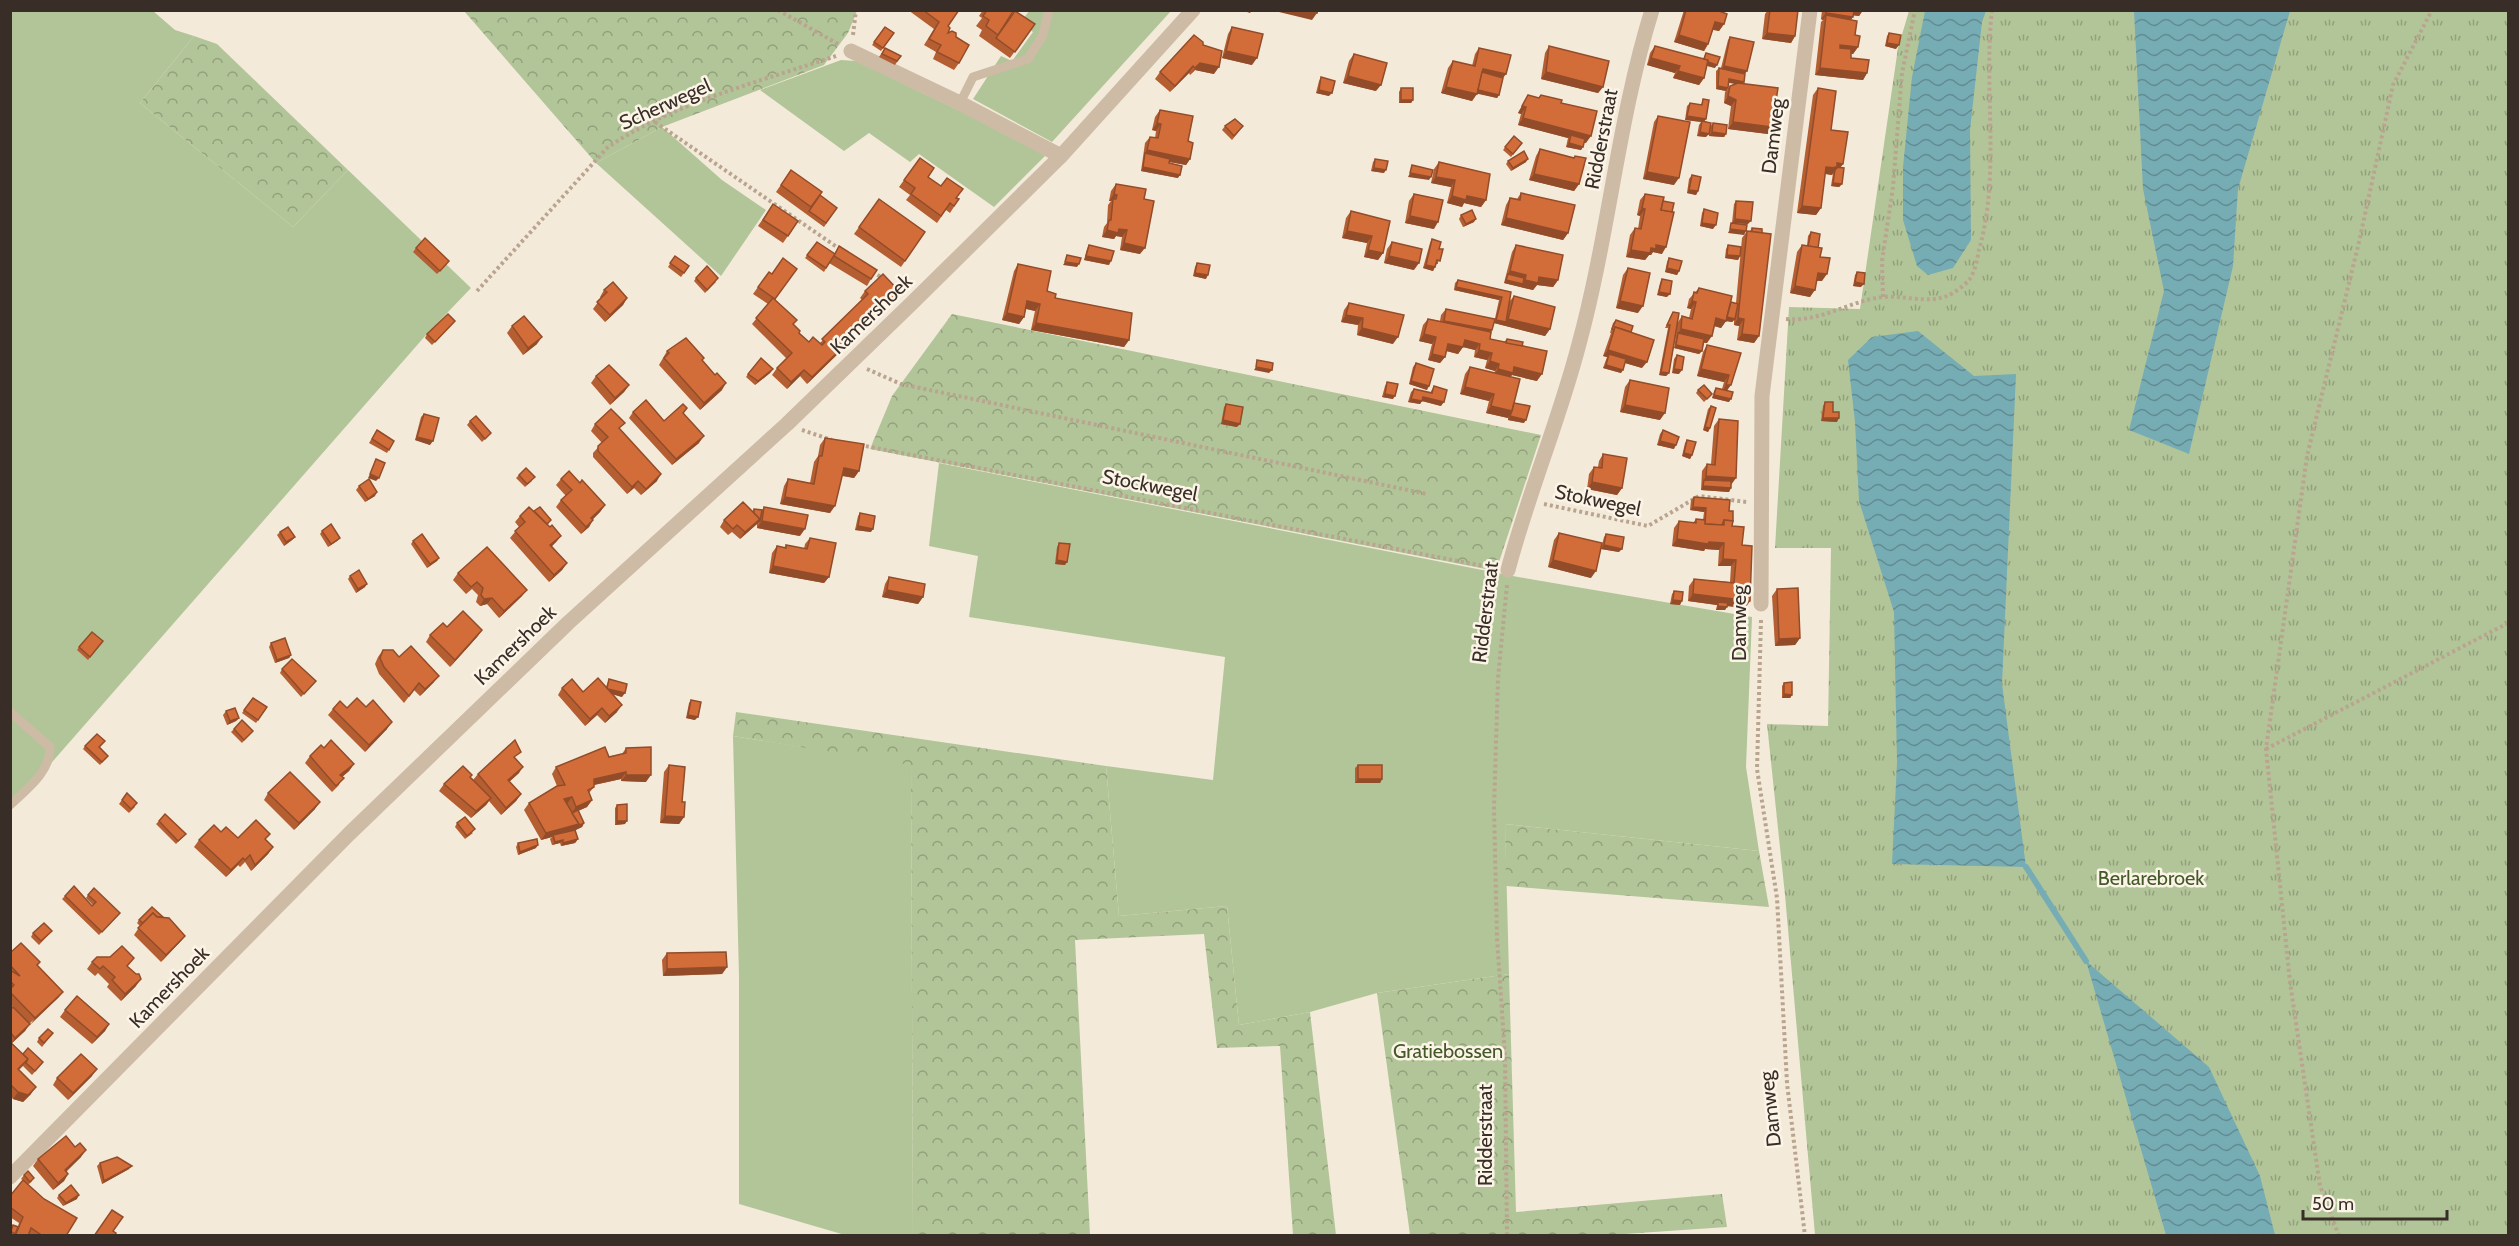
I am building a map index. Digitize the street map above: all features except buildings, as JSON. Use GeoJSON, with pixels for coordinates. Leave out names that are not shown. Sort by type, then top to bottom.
{"type":"FeatureCollection","features":[{"type":"Feature","properties":{"kind":"street","name":"Kamershoek"},"geometry":{"type":"LineString","coordinates":[[14,1167],[349,834],[568,623],[852,363],[1061,156],[1193,10]]}},
{"type":"Feature","properties":{"kind":"street","name":"Ridderstraat"},"geometry":{"type":"LineString","coordinates":[[1508,570],[1579,345],[1602,243],[1636,66],[1652,10]]}},
{"type":"Feature","properties":{"kind":"street","name":"Damweg"},"geometry":{"type":"LineString","coordinates":[[1761,604],[1762,396],[1810,10]]}},
{"type":"Feature","properties":{"kind":"street"},"geometry":{"type":"LineString","coordinates":[[851,51],[960,103],[1061,156]]}},
{"type":"Feature","properties":{"kind":"lane"},"geometry":{"type":"LineString","coordinates":[[960,103],[973,77],[1028,59],[1043,35],[1049,10]]}},
{"type":"Feature","properties":{"kind":"lane"},"geometry":{"type":"LineString","coordinates":[[10,712],[50,747],[51,759],[36,780],[10,805]]}},
{"type":"Feature","properties":{"kind":"path"},"geometry":{"type":"LineString","coordinates":[[778,10],[851,51],[856,10]]}},
{"type":"Feature","properties":{"kind":"path"},"geometry":{"type":"LineString","coordinates":[[1883,297],[1882,261],[1893,186],[1902,73],[1915,10]]}},
{"type":"Feature","properties":{"kind":"path"},"geometry":{"type":"LineString","coordinates":[[1772,318],[1804,321],[1883,297],[1925,300],[1947,296],[1968,281],[1975,266],[1987,223],[1992,159],[1990,35],[1992,10]]}},
{"type":"Feature","properties":{"kind":"path"},"geometry":{"type":"LineString","coordinates":[[2339,1236],[2320,1186],[2290,982],[2266,750],[2307,456],[2359,242],[2393,84],[2432,10]]}},
{"type":"Feature","properties":{"kind":"path","name":"Scherwegel"},"geometry":{"type":"LineString","coordinates":[[477,291],[607,148],[631,131],[713,97],[851,51]]}},
{"type":"Feature","properties":{"kind":"path"},"geometry":{"type":"LineString","coordinates":[[655,122],[886,281]]}},
{"type":"Feature","properties":{"kind":"path"},"geometry":{"type":"LineString","coordinates":[[852,363],[901,384],[1427,494]]}},
{"type":"Feature","properties":{"kind":"path"},"geometry":{"type":"LineString","coordinates":[[787,424],[836,441]]}},
{"type":"Feature","properties":{"kind":"path","name":"Stockwegel"},"geometry":{"type":"LineString","coordinates":[[860,445],[1508,570]]}},
{"type":"Feature","properties":{"kind":"path","name":"Stokwegel"},"geometry":{"type":"LineString","coordinates":[[1528,501],[1648,526],[1699,496],[1760,504]]}},
{"type":"Feature","properties":{"kind":"path","name":"Ridderstraat"},"geometry":{"type":"LineString","coordinates":[[1507,1236],[1505,1056],[1497,938],[1494,808],[1498,678],[1508,570]]}},
{"type":"Feature","properties":{"kind":"path","name":"Damweg"},"geometry":{"type":"LineString","coordinates":[[1761,604],[1757,769],[1777,898],[1787,1083],[1805,1236]]}},
{"type":"Feature","properties":{"kind":"path"},"geometry":{"type":"LineString","coordinates":[[2266,750],[2508,623]]}},
{"type":"Feature","properties":{"kind":"green space"},"geometry":{"type":"Polygon","coordinates":[[[11,11],[153,11],[175,30],[194,36],[140,103],[293,227],[348,170],[471,288],[426,335],[11,809],[11,11]]]}},
{"type":"Feature","properties":{"kind":"green space"},"geometry":{"type":"Polygon","coordinates":[[[464,11],[857,11],[848,33],[824,65],[662,127],[596,163],[464,11]]]}},
{"type":"Feature","properties":{"kind":"green space"},"geometry":{"type":"Polygon","coordinates":[[[1029,11],[1171,11],[1052,142],[973,99],[1001,56],[1012,61],[1033,32],[1021,22],[1029,11]]]}},
{"type":"Feature","properties":{"kind":"green space","name":"Berlarebroek"},"geometry":{"type":"Polygon","coordinates":[[[1909,11],[2508,11],[2508,1235],[1815,1235],[1785,895],[1767,724],[1828,726],[1831,548],[1775,548],[1789,307],[1860,309],[1898,48],[1909,11]]]}},
{"type":"Feature","properties":{"kind":"green space"},"geometry":{"type":"Polygon","coordinates":[[[194,36],[217,44],[348,170],[293,227],[140,103],[194,36]]]}},
{"type":"Feature","properties":{"kind":"green space"},"geometry":{"type":"Polygon","coordinates":[[[841,60],[856,61],[1006,133],[1046,155],[994,207],[919,154],[910,162],[869,133],[844,151],[760,90],[841,60]]]}},
{"type":"Feature","properties":{"kind":"green space"},"geometry":{"type":"Polygon","coordinates":[[[662,127],[722,180],[766,210],[721,276],[596,163],[662,127]]]}},
{"type":"Feature","properties":{"kind":"green space"},"geometry":{"type":"Polygon","coordinates":[[[952,314],[1541,435],[1496,571],[870,449],[892,396],[952,314]]]}},
{"type":"Feature","properties":{"kind":"green space"},"geometry":{"type":"Polygon","coordinates":[[[939,463],[1518,577],[1752,617],[1746,767],[1759,851],[1505,824],[1509,974],[1377,993],[1310,1012],[1239,1025],[1227,906],[1119,916],[1106,766],[1213,780],[1225,657],[969,617],[978,556],[929,546],[939,463]]]}},
{"type":"Feature","properties":{"kind":"green space"},"geometry":{"type":"Polygon","coordinates":[[[736,712],[1106,766],[1119,916],[1227,906],[1239,1025],[1310,1012],[1336,1235],[1293,1235],[1280,1046],[1217,1048],[1204,934],[1075,940],[1090,1235],[913,1235],[911,765],[733,736],[736,712]]]}},
{"type":"Feature","properties":{"kind":"green space"},"geometry":{"type":"Polygon","coordinates":[[[733,736],[911,764],[913,1235],[845,1235],[739,1204],[739,976],[733,736]]]}},
{"type":"Feature","properties":{"kind":"green space"},"geometry":{"type":"Polygon","coordinates":[[[1505,824],[1759,851],[1769,907],[1506,886],[1505,824]]]}},
{"type":"Feature","properties":{"kind":"green space","name":"Gratiebossen"},"geometry":{"type":"Polygon","coordinates":[[[1509,974],[1516,1212],[1722,1194],[1727,1227],[1595,1236],[1410,1235],[1377,993],[1509,974]]]}},
{"type":"Feature","properties":{"kind":"water"},"geometry":{"type":"Polygon","coordinates":[[[1925,11],[1986,11],[1982,22],[1970,130],[1971,240],[1953,268],[1928,275],[1917,266],[1903,220],[1903,167],[1912,77],[1925,11]]]}},
{"type":"Feature","properties":{"kind":"water"},"geometry":{"type":"Polygon","coordinates":[[[2134,11],[2290,11],[2238,189],[2233,266],[2189,454],[2129,430],[2164,291],[2143,189],[2134,11]]]}},
{"type":"Feature","properties":{"kind":"water"},"geometry":{"type":"Polygon","coordinates":[[[1918,331],[1974,376],[2016,374],[2002,684],[2026,867],[1892,864],[1897,763],[1894,612],[1859,501],[1855,422],[1848,360],[1872,337],[1918,331]]]}},
{"type":"Feature","properties":{"kind":"water"},"geometry":{"type":"Polygon","coordinates":[[[2086,961],[2209,1067],[2260,1176],[2275,1235],[2166,1235],[2086,961]]]}},
{"type":"Feature","properties":{"kind":"waterway"},"geometry":{"type":"LineString","coordinates":[[2026,867],[2086,961]]}}]}
